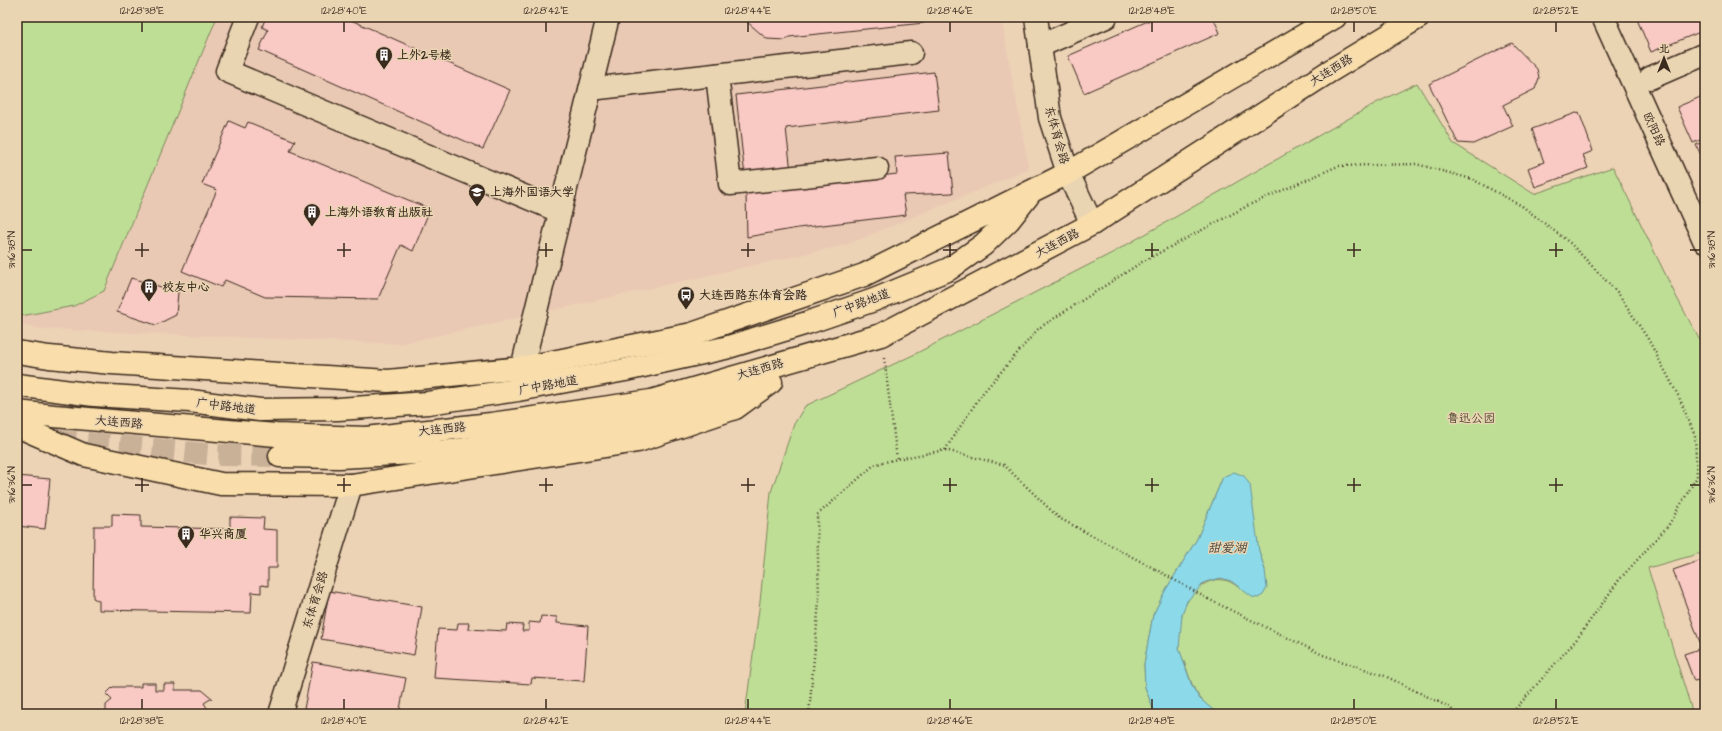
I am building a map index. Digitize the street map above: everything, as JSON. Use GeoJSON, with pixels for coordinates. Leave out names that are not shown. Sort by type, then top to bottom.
{"type":"FeatureCollection","features":[{"type":"Feature","properties":{"kind":"main road"},"geometry":{"type":"LineString","coordinates":[[17,352],[49,357],[112,363],[388,381],[522,368],[692,334],[864,276],[1032,190],[1068,174],[1336,17]]}},
{"type":"Feature","properties":{"kind":"main road","name":"大连西路"},"geometry":{"type":"LineString","coordinates":[[17,412],[276,436],[366,438],[491,424],[651,401],[881,335],[1092,224],[1330,71],[1419,17]]}},
{"type":"Feature","properties":{"kind":"main road","name":"广中路地道"},"geometry":{"type":"LineString","coordinates":[[17,385],[94,395],[190,401],[260,410],[338,409],[428,403],[518,390],[625,370],[725,348],[755,339],[874,300],[949,269],[983,245],[1009,220],[1032,190]]}},
{"type":"Feature","properties":{"kind":"main road"},"geometry":{"type":"LineString","coordinates":[[280,456],[339,457],[453,451],[627,422],[771,382],[881,335]]}},
{"type":"Feature","properties":{"kind":"main road"},"geometry":{"type":"LineString","coordinates":[[17,426],[84,455],[221,484],[351,485],[638,441],[735,408],[771,382]]}},
{"type":"Feature","properties":{"kind":"street"},"geometry":{"type":"LineString","coordinates":[[248,17],[227,71],[559,211]]}},
{"type":"Feature","properties":{"kind":"street"},"geometry":{"type":"LineString","coordinates":[[522,368],[559,211],[608,17]]}},
{"type":"Feature","properties":{"kind":"street","name":"东体育会路"},"geometry":{"type":"LineString","coordinates":[[1036,17],[1050,118],[1068,174],[1092,224]]}},
{"type":"Feature","properties":{"kind":"street"},"geometry":{"type":"LineString","coordinates":[[1040,46],[1066,26],[1106,17]]}},
{"type":"Feature","properties":{"kind":"street","name":"欧阳路"},"geometry":{"type":"LineString","coordinates":[[1602,17],[1705,242]]}},
{"type":"Feature","properties":{"kind":"street"},"geometry":{"type":"LineString","coordinates":[[590,89],[911,53]]}},
{"type":"Feature","properties":{"kind":"street"},"geometry":{"type":"LineString","coordinates":[[1650,78],[1705,54]]}},
{"type":"Feature","properties":{"kind":"street"},"geometry":{"type":"LineString","coordinates":[[717,75],[730,184],[877,168]]}},
{"type":"Feature","properties":{"kind":"street","name":"东体育会路"},"geometry":{"type":"LineString","coordinates":[[280,714],[351,485]]}},
{"type":"Feature","properties":{"kind":"path"},"geometry":{"type":"LineString","coordinates":[[945,450],[981,395],[1039,328],[1142,262],[1249,205],[1338,166],[1416,164],[1472,179],[1522,206],[1570,243],[1618,293],[1648,339],[1679,397],[1694,436],[1697,477],[1668,526],[1619,580],[1576,640],[1511,714]]}},
{"type":"Feature","properties":{"kind":"path"},"geometry":{"type":"LineString","coordinates":[[881,335],[897,459]]}},
{"type":"Feature","properties":{"kind":"path"},"geometry":{"type":"LineString","coordinates":[[809,714],[819,601],[817,516],[874,465],[945,450],[1004,465],[1059,518],[1208,599],[1323,655],[1385,676],[1451,708],[1454,714]]}},
{"type":"Feature","properties":{"kind":"shaded area","name":"上海外国语大学"},"geometry":{"type":"Polygon","coordinates":[[[17,17],[1001,17],[1029,169],[846,245],[400,344],[41,329],[17,323],[17,17]]]}},
{"type":"Feature","properties":{"kind":"green space"},"geometry":{"type":"Polygon","coordinates":[[[17,17],[217,17],[104,291],[74,306],[21,316],[17,315],[17,17]]]}},
{"type":"Feature","properties":{"kind":"green space","name":"鲁迅公园"},"geometry":{"type":"Polygon","coordinates":[[[1417,83],[1453,143],[1534,194],[1613,167],[1676,296],[1705,350],[1705,552],[1648,568],[1693,714],[1218,714],[1200,698],[1196,692],[1180,653],[1179,636],[1183,612],[1187,602],[1197,589],[1210,581],[1224,580],[1231,582],[1238,587],[1265,570],[1259,551],[1223,477],[1197,539],[1165,591],[1153,615],[1144,664],[1145,687],[1155,714],[745,714],[760,602],[771,492],[794,424],[805,406],[913,355],[1112,253],[1376,103],[1417,83]]]}},
{"type":"Feature","properties":{"kind":"water","name":"甜爱湖"},"geometry":{"type":"Polygon","coordinates":[[[1234,472],[1244,476],[1250,485],[1259,551],[1265,570],[1267,588],[1263,595],[1258,598],[1252,597],[1231,581],[1221,578],[1205,582],[1187,601],[1182,615],[1179,648],[1192,686],[1199,698],[1218,714],[1155,714],[1145,687],[1144,664],[1153,615],[1165,591],[1197,539],[1223,477],[1234,472]]]}},
{"type":"Feature","properties":{"kind":"building","name":"上外2号楼"},"geometry":{"type":"Polygon","coordinates":[[[266,17],[344,17],[510,90],[483,149],[259,50],[268,30],[262,27],[266,17]]]}},
{"type":"Feature","properties":{"kind":"building"},"geometry":{"type":"Polygon","coordinates":[[[744,17],[924,17],[924,23],[789,37],[785,40],[767,39],[746,21],[744,17]]]}},
{"type":"Feature","properties":{"kind":"building"},"geometry":{"type":"Polygon","coordinates":[[[1157,17],[1213,17],[1220,33],[1084,93],[1068,56],[1157,17]]]}},
{"type":"Feature","properties":{"kind":"building"},"geometry":{"type":"Polygon","coordinates":[[[1636,17],[1705,17],[1705,30],[1651,52],[1636,17]]]}},
{"type":"Feature","properties":{"kind":"building"},"geometry":{"type":"Polygon","coordinates":[[[1512,43],[1537,69],[1539,78],[1535,89],[1503,105],[1513,126],[1473,144],[1458,143],[1429,84],[1512,43]]]}},
{"type":"Feature","properties":{"kind":"building"},"geometry":{"type":"Polygon","coordinates":[[[934,72],[939,110],[786,128],[791,172],[745,177],[736,95],[934,72]]]}},
{"type":"Feature","properties":{"kind":"building"},"geometry":{"type":"Polygon","coordinates":[[[1705,95],[1705,138],[1693,143],[1677,107],[1705,95]]]}},
{"type":"Feature","properties":{"kind":"building"},"geometry":{"type":"Polygon","coordinates":[[[1579,112],[1593,151],[1583,155],[1588,168],[1535,187],[1528,168],[1544,162],[1532,129],[1579,112]]]}},
{"type":"Feature","properties":{"kind":"building","name":"上海外语教育出版社"},"geometry":{"type":"Polygon","coordinates":[[[229,121],[245,128],[248,122],[295,141],[290,151],[430,209],[413,251],[401,245],[378,299],[265,297],[225,280],[221,287],[182,271],[217,190],[202,184],[229,121]]]}},
{"type":"Feature","properties":{"kind":"building"},"geometry":{"type":"Polygon","coordinates":[[[1705,141],[1705,163],[1696,145],[1705,141]]]}},
{"type":"Feature","properties":{"kind":"building"},"geometry":{"type":"Polygon","coordinates":[[[949,153],[953,193],[903,195],[906,215],[798,228],[747,237],[746,192],[897,174],[895,157],[949,153]]]}},
{"type":"Feature","properties":{"kind":"building","name":"校友中心"},"geometry":{"type":"Polygon","coordinates":[[[131,278],[178,292],[176,315],[156,325],[117,312],[131,278]]]}},
{"type":"Feature","properties":{"kind":"building"},"geometry":{"type":"Polygon","coordinates":[[[17,476],[50,479],[45,529],[17,526],[17,476]]]}},
{"type":"Feature","properties":{"kind":"building","name":"华兴商厦"},"geometry":{"type":"Polygon","coordinates":[[[112,514],[141,515],[141,527],[230,529],[230,517],[264,518],[263,529],[277,530],[277,568],[268,568],[268,586],[261,585],[261,593],[252,592],[251,613],[99,610],[99,601],[93,598],[94,526],[112,526],[112,514]]]}},
{"type":"Feature","properties":{"kind":"building"},"geometry":{"type":"Polygon","coordinates":[[[1705,559],[1705,679],[1694,681],[1684,654],[1702,648],[1673,570],[1705,559]]]}},
{"type":"Feature","properties":{"kind":"building"},"geometry":{"type":"Polygon","coordinates":[[[329,591],[422,607],[414,655],[321,639],[329,591]]]}},
{"type":"Feature","properties":{"kind":"building"},"geometry":{"type":"Polygon","coordinates":[[[541,616],[557,617],[557,623],[588,626],[584,681],[532,678],[531,684],[434,678],[438,629],[457,630],[458,623],[469,623],[468,629],[506,631],[507,624],[523,625],[522,631],[529,631],[529,622],[540,623],[541,616]]]}},
{"type":"Feature","properties":{"kind":"building"},"geometry":{"type":"Polygon","coordinates":[[[313,662],[406,678],[399,714],[331,714],[304,709],[313,662]]]}},
{"type":"Feature","properties":{"kind":"building"},"geometry":{"type":"Polygon","coordinates":[[[141,683],[155,683],[155,690],[164,690],[164,684],[175,684],[175,690],[202,690],[212,698],[204,703],[207,708],[207,714],[106,714],[106,705],[112,700],[106,694],[113,687],[141,687],[141,683]]]}},
{"type":"Feature","properties":{"kind":"tunnel"},"geometry":{"type":"LineString","coordinates":[[54,440],[217,455],[280,456]]}},
{"type":"Feature","properties":{"kind":"place","name":"上外2号楼"},"geometry":{"type":"Point","coordinates":[384,70]}},
{"type":"Feature","properties":{"kind":"place","name":"上海外国语大学"},"geometry":{"type":"Point","coordinates":[477,207]}},
{"type":"Feature","properties":{"kind":"place","name":"上海外语教育出版社"},"geometry":{"type":"Point","coordinates":[312,227]}},
{"type":"Feature","properties":{"kind":"place","name":"校友中心"},"geometry":{"type":"Point","coordinates":[149,302]}},
{"type":"Feature","properties":{"kind":"place","name":"大连西路东体育会路"},"geometry":{"type":"Point","coordinates":[686,310]}},
{"type":"Feature","properties":{"kind":"place","name":"华兴商厦"},"geometry":{"type":"Point","coordinates":[186,549]}}]}
